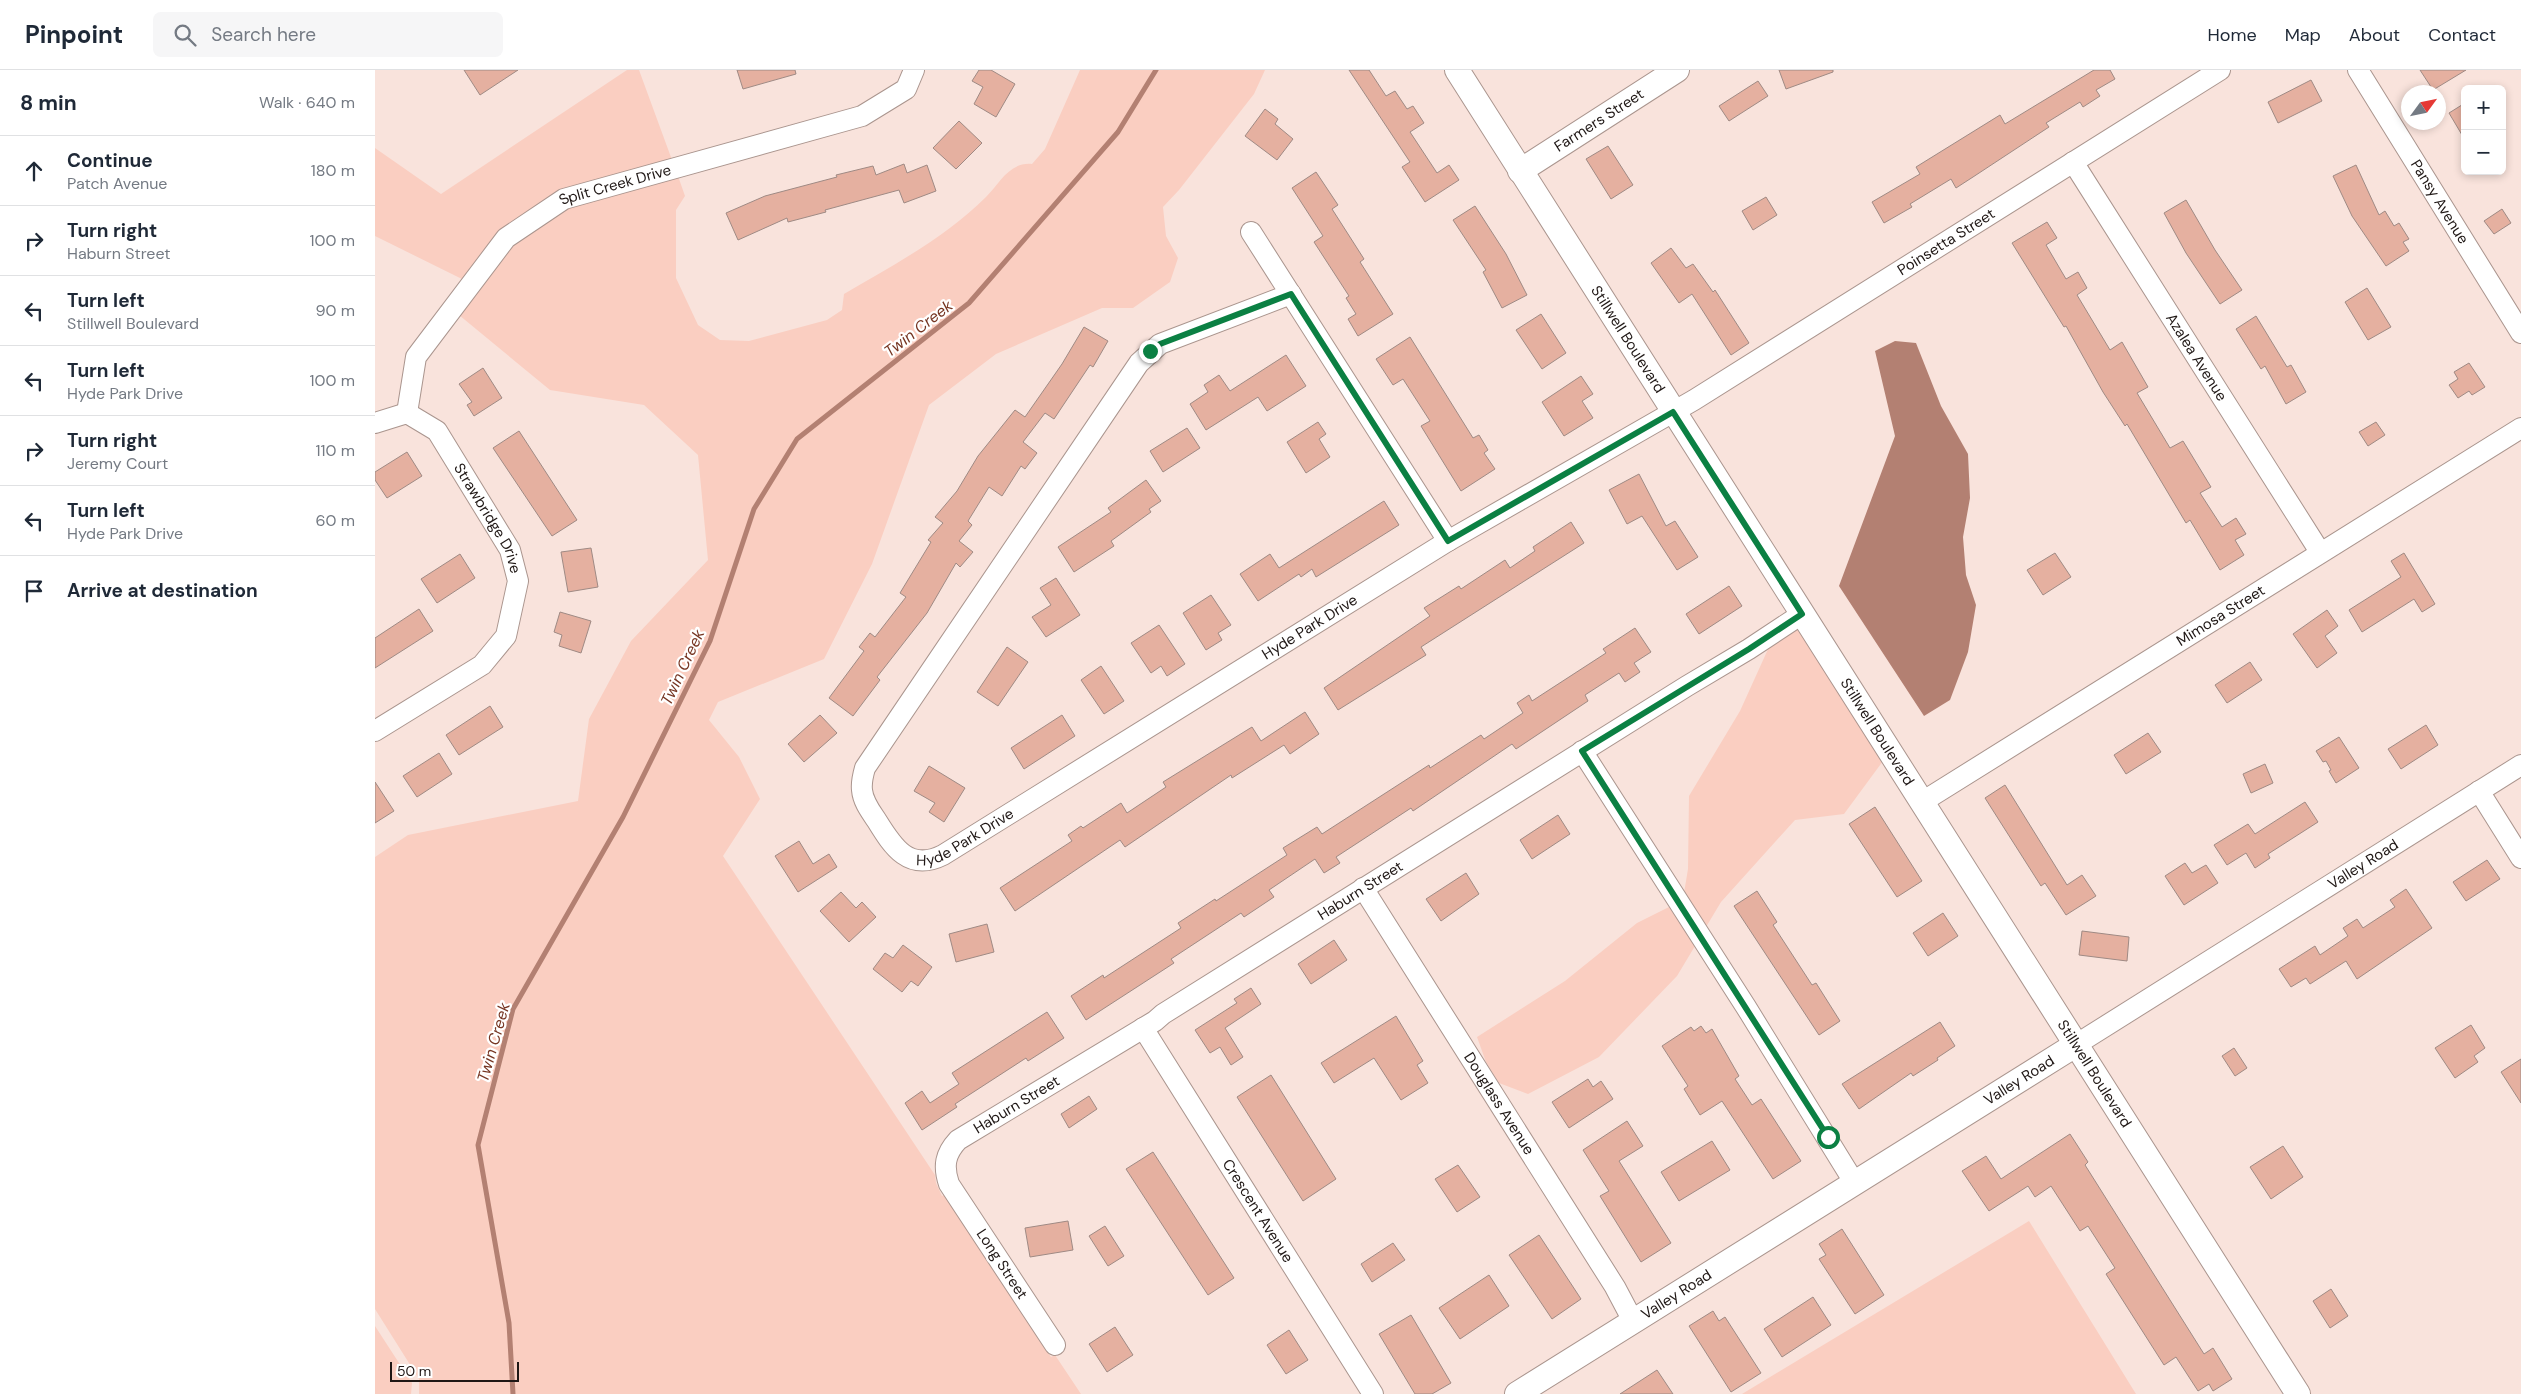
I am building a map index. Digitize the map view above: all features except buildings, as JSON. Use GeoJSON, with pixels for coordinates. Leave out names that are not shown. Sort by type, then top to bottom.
{"type":"FeatureCollection","features":[{"type":"Feature","properties":{"kind":"street","name":"Split Creek Drive"},"geometry":{"type":"LineString","coordinates":[[407,413],[416,358],[506,238],[564,199],[861,116],[906,89],[914,70]]}},
{"type":"Feature","properties":{"kind":"street","name":"Stillwell Boulevard"},"geometry":{"type":"LineString","coordinates":[[1457,70],[2016,953],[2077,1044],[2298,1394]]}},
{"type":"Feature","properties":{"kind":"street","name":"Farmers Street"},"geometry":{"type":"LineString","coordinates":[[1520,171],[1677,70]]}},
{"type":"Feature","properties":{"kind":"street","name":"Poinsetta Street"},"geometry":{"type":"LineString","coordinates":[[1673,412],[2219,70]]}},
{"type":"Feature","properties":{"kind":"street","name":"Pansy Avenue"},"geometry":{"type":"LineString","coordinates":[[2358,70],[2521,333]]}},
{"type":"Feature","properties":{"kind":"street","name":"Azalea Avenue"},"geometry":{"type":"LineString","coordinates":[[2073,162],[2320,552]]}},
{"type":"Feature","properties":{"kind":"street"},"geometry":{"type":"LineString","coordinates":[[1251,232],[1448,541]]}},
{"type":"Feature","properties":{"kind":"street","name":"Hyde Park Drive"},"geometry":{"type":"LineString","coordinates":[[1291,294],[1160,344],[1139,363],[865,768],[862,792],[869,810],[893,847],[900,853],[910,858],[923,860],[943,855],[1448,541],[1673,412]]}},
{"type":"Feature","properties":{"kind":"street"},"geometry":{"type":"LineString","coordinates":[[375,423],[407,413]]}},
{"type":"Feature","properties":{"kind":"street","name":"Strawbridge Drive"},"geometry":{"type":"LineString","coordinates":[[375,731],[482,665],[506,636],[518,581],[511,550],[437,431],[407,413]]}},
{"type":"Feature","properties":{"kind":"street","name":"Mimosa Street"},"geometry":{"type":"LineString","coordinates":[[1922,802],[2521,428]]}},
{"type":"Feature","properties":{"kind":"street","name":"Haburn Street"},"geometry":{"type":"LineString","coordinates":[[949,1184],[945,1173],[945,1161],[949,1150],[957,1140],[1143,1028],[1363,888],[1749,649],[1802,614]]}},
{"type":"Feature","properties":{"kind":"street"},"geometry":{"type":"LineString","coordinates":[[1582,751],[1746,1007],[1854,1182]]}},
{"type":"Feature","properties":{"kind":"street","name":"Valley Road"},"geometry":{"type":"LineString","coordinates":[[1517,1394],[2521,765]]}},
{"type":"Feature","properties":{"kind":"street"},"geometry":{"type":"LineString","coordinates":[[2479,791],[2521,858]]}},
{"type":"Feature","properties":{"kind":"street","name":"Douglass Avenue"},"geometry":{"type":"LineString","coordinates":[[1363,888],[1588,1245],[1633,1321]]}},
{"type":"Feature","properties":{"kind":"street","name":"Crescent Avenue"},"geometry":{"type":"LineString","coordinates":[[1143,1028],[1373,1394]]}},
{"type":"Feature","properties":{"kind":"street","name":"Long Street"},"geometry":{"type":"LineString","coordinates":[[949,1184],[1055,1345]]}},
{"type":"Feature","properties":{"kind":"shaded area"},"geometry":{"type":"Polygon","coordinates":[[[627,70],[639,70],[672,160],[559,192],[464,280],[375,236],[375,148],[441,194],[627,70]]]}},
{"type":"Feature","properties":{"kind":"shaded area"},"geometry":{"type":"Polygon","coordinates":[[[1080,70],[1265,70],[1254,94],[1179,190],[1163,207],[1166,236],[1178,258],[1170,282],[1133,308],[1102,308],[996,354],[929,405],[872,564],[824,659],[718,702],[709,720],[739,757],[760,799],[723,856],[935,1175],[936,1183],[942,1196],[944,1195],[1051,1357],[1055,1355],[1081,1394],[419,1394],[419,1379],[375,1309],[375,857],[408,835],[578,801],[589,719],[631,641],[708,560],[698,455],[644,405],[550,390],[459,315],[513,244],[567,207],[678,176],[685,196],[676,210],[676,278],[698,325],[720,340],[749,341],[827,320],[842,310],[844,294],[918,250],[954,225],[986,197],[1011,170],[1024,164],[1032,164],[1045,149],[1080,70]]]}},
{"type":"Feature","properties":{"kind":"shaded area"},"geometry":{"type":"Polygon","coordinates":[[[1895,341],[1916,343],[1941,406],[1968,454],[1970,498],[1963,537],[1966,575],[1976,605],[1968,652],[1950,700],[1924,716],[1839,586],[1895,436],[1875,351],[1895,341]]]}},
{"type":"Feature","properties":{"kind":"shaded area"},"geometry":{"type":"Polygon","coordinates":[[[1798,627],[1883,761],[1844,814],[1795,820],[1721,902],[1706,927],[1684,893],[1688,869],[1689,796],[1740,711],[1769,647],[1798,627]]]}},
{"type":"Feature","properties":{"kind":"shaded area"},"geometry":{"type":"Polygon","coordinates":[[[1669,907],[1695,946],[1677,976],[1599,1057],[1528,1094],[1499,1083],[1486,1062],[1477,1037],[1565,981],[1637,923],[1669,907]]]}},
{"type":"Feature","properties":{"kind":"shaded area"},"geometry":{"type":"Polygon","coordinates":[[[2029,1221],[2136,1394],[1742,1394],[2029,1221]]]}},
{"type":"Feature","properties":{"kind":"shaded area"},"geometry":{"type":"Polygon","coordinates":[[[375,1326],[412,1383],[411,1394],[375,1394],[375,1326]]]}},
{"type":"Feature","properties":{"kind":"waterway","name":"Twin Creek"},"geometry":{"type":"LineString","coordinates":[[513,1394],[509,1323],[478,1145],[513,1009],[623,817],[710,641],[754,509],[797,439],[969,303],[1118,132],[1156,70]]}},
{"type":"Feature","properties":{"kind":"route"},"geometry":{"type":"LineString","coordinates":[[1150,351],[1160,344],[1291,294],[1448,541],[1673,412],[1802,614],[1719,668],[1582,751],[1828,1137]]}}]}
